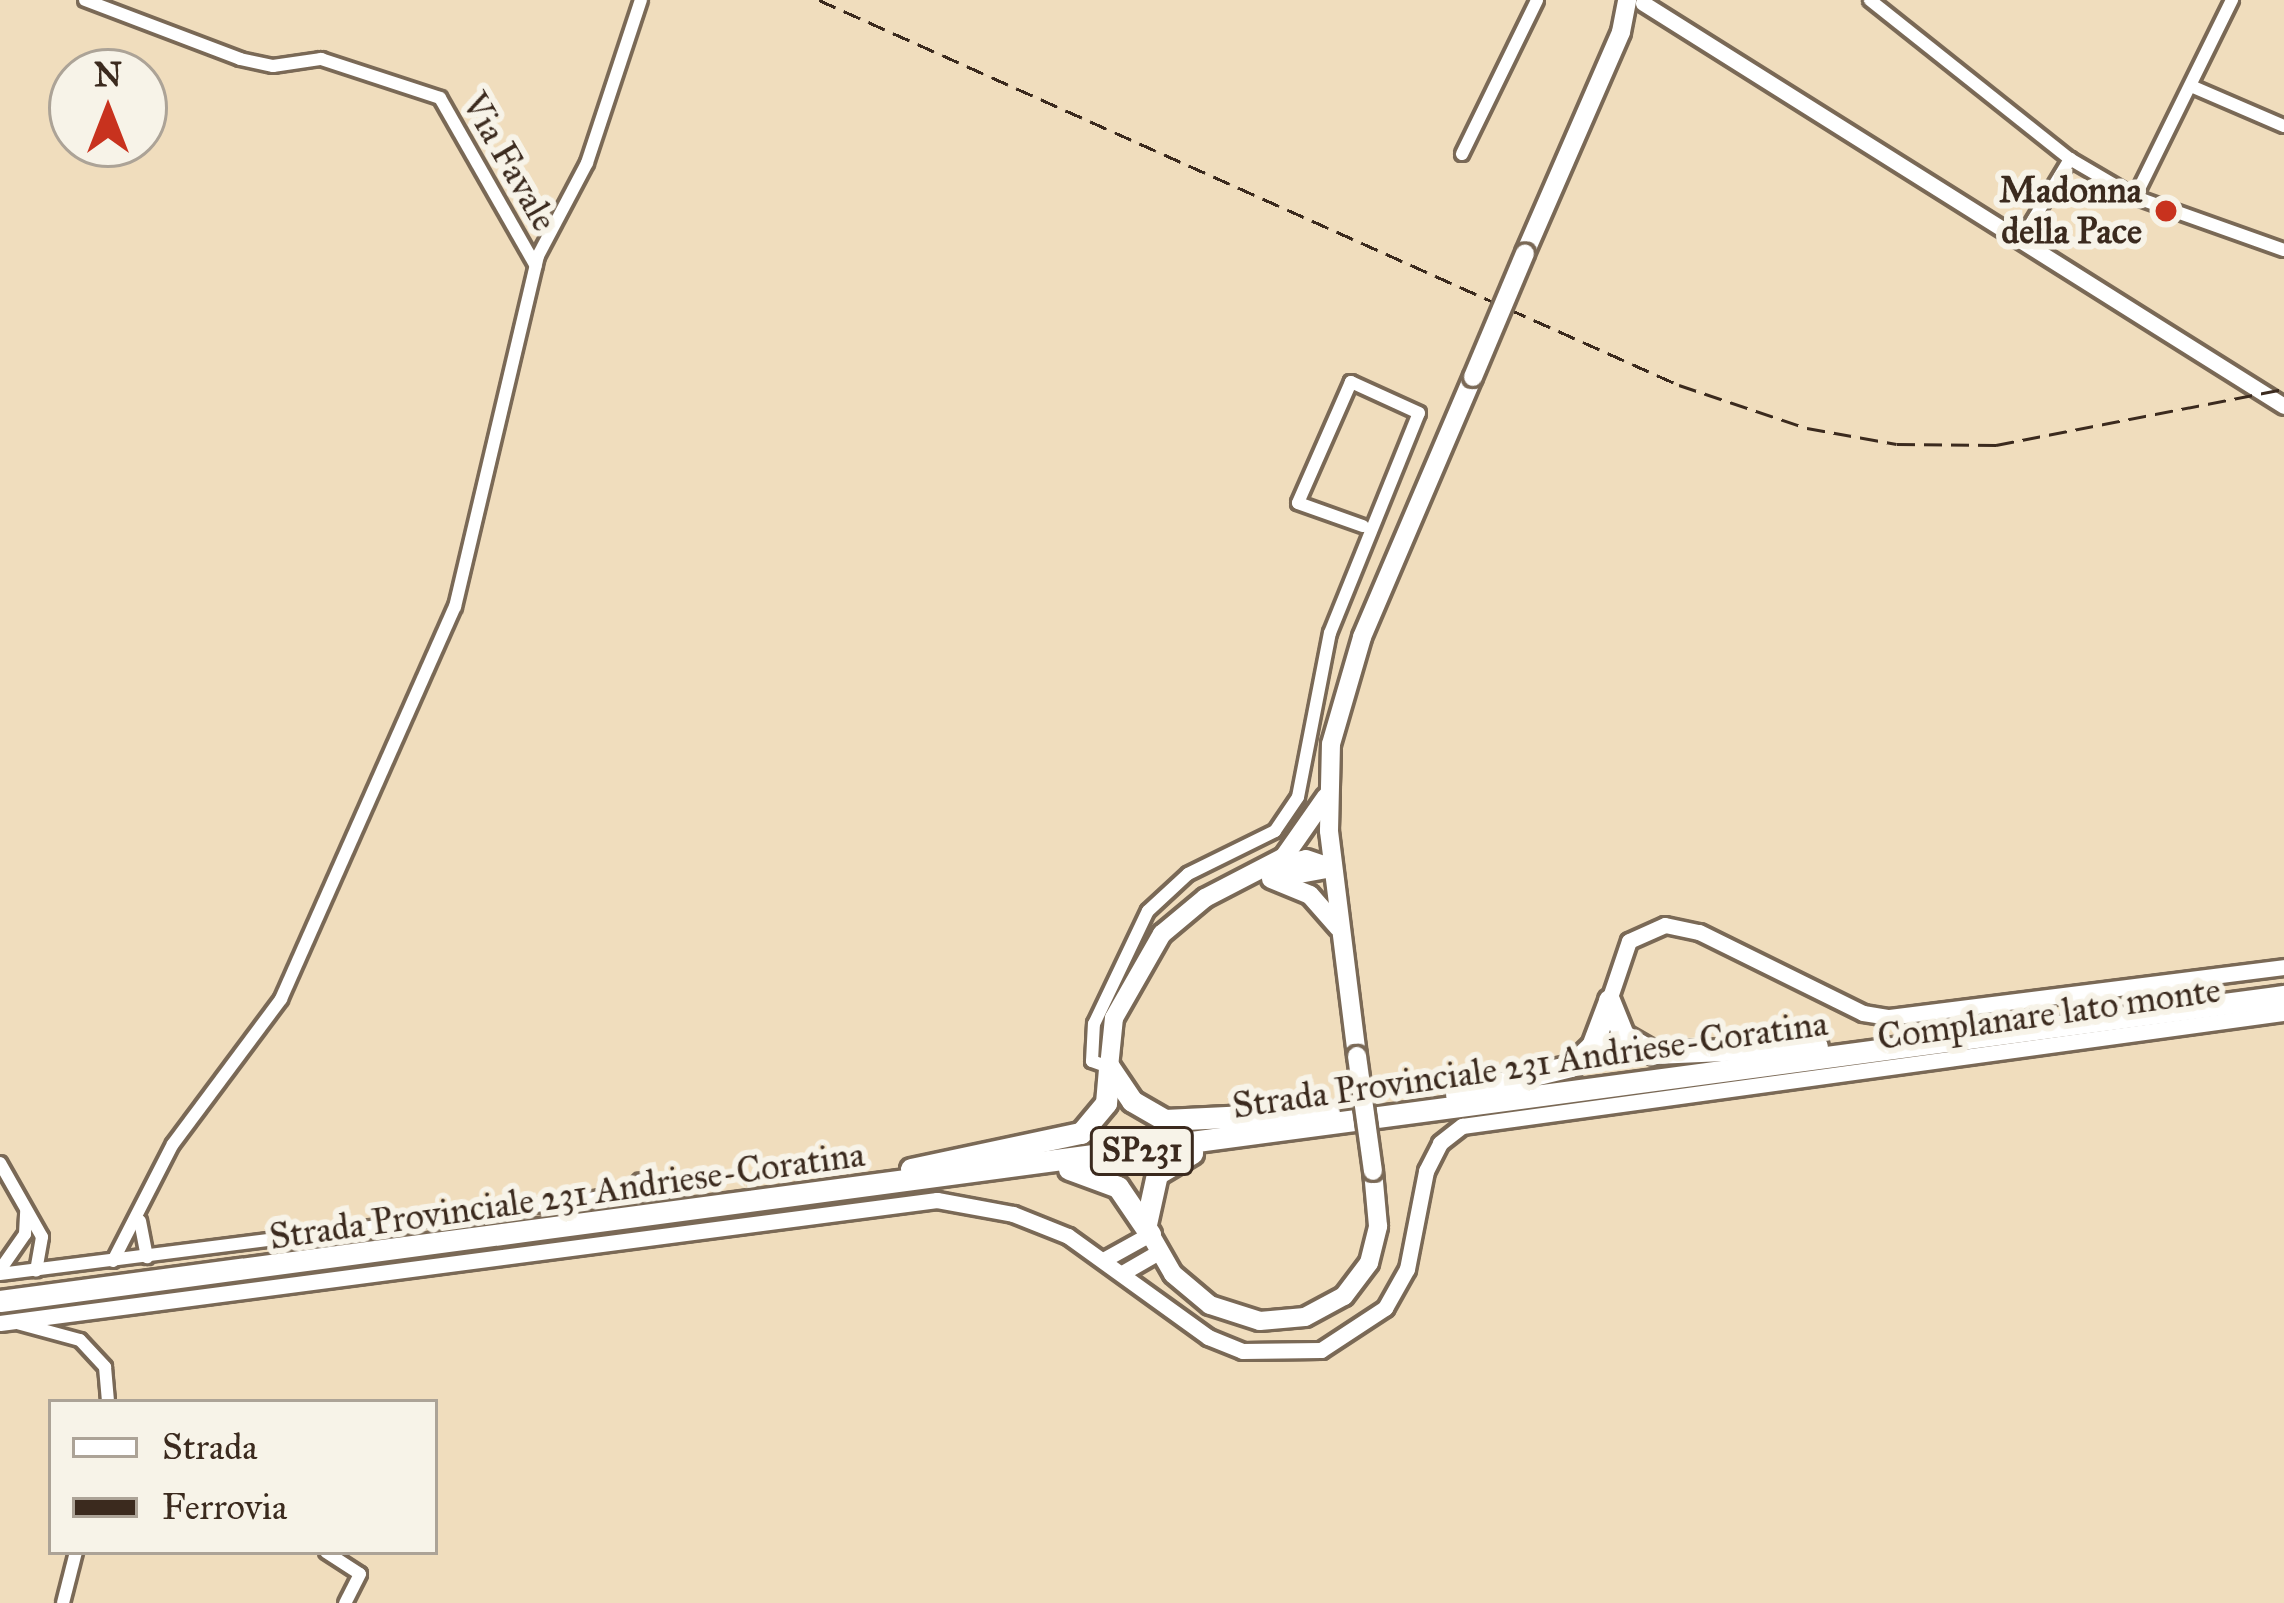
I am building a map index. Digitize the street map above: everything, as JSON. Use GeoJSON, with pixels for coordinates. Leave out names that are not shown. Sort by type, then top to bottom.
{"type":"FeatureCollection","features":[{"type":"Feature","properties":{"kind":"highway","name":"Strada Provinciale 231 Andriese-Coratina"},"geometry":{"type":"LineString","coordinates":[[1330,1119],[1456,1094],[2284,982]]}},
{"type":"Feature","properties":{"kind":"highway","name":"Strada Provinciale 231 Andriese-Coratina"},"geometry":{"type":"LineString","coordinates":[[0,1287],[912,1175],[2284,996]]}},
{"type":"Feature","properties":{"kind":"highway"},"geometry":{"type":"LineString","coordinates":[[1609,1000],[1623,1035],[1654,1053],[1817,1046]]}},
{"type":"Feature","properties":{"kind":"highway"},"geometry":{"type":"LineString","coordinates":[[1456,1094],[1571,1066],[1592,1046],[1609,1000]]}},
{"type":"Feature","properties":{"kind":"highway","name":"SP231"},"geometry":{"type":"LineString","coordinates":[[1109,1066],[1132,1101],[1165,1120],[1330,1119]]}},
{"type":"Feature","properties":{"kind":"highway","name":"SP231"},"geometry":{"type":"LineString","coordinates":[[912,1175],[1076,1135],[1106,1103],[1109,1066]]}},
{"type":"Feature","properties":{"kind":"highway","name":"SP231"},"geometry":{"type":"LineString","coordinates":[[1151,1237],[1150,1188],[1172,1160],[1330,1119]]}},
{"type":"Feature","properties":{"kind":"highway","name":"SP231"},"geometry":{"type":"LineString","coordinates":[[912,1175],[1087,1171],[1126,1194],[1151,1237]]}},
{"type":"Feature","properties":{"kind":"highway","name":"Strada Provinciale 231 Andriese-Coratina"},"geometry":{"type":"LineString","coordinates":[[1,1315],[912,1175]]}},
{"type":"Feature","properties":{"kind":"main road"},"geometry":{"type":"LineString","coordinates":[[1151,1237],[1184,1286],[1226,1312],[1274,1322],[1314,1314],[1354,1287],[1372,1256],[1373,1172],[1333,868],[1329,789],[1342,688],[1636,1]]}},
{"type":"Feature","properties":{"kind":"main road"},"geometry":{"type":"LineString","coordinates":[[1273,872],[1308,831],[1329,789]]}},
{"type":"Feature","properties":{"kind":"main road"},"geometry":{"type":"LineString","coordinates":[[1109,1066],[1114,1018],[1162,934],[1202,899],[1249,879],[1273,872],[1333,868]]}},
{"type":"Feature","properties":{"kind":"main road"},"geometry":{"type":"LineString","coordinates":[[1273,872],[1310,895],[1340,931]]}},
{"type":"Feature","properties":{"kind":"street","name":"Via Favale"},"geometry":{"type":"LineString","coordinates":[[85,0],[240,59],[273,66],[321,59],[440,98],[536,266]]}},
{"type":"Feature","properties":{"kind":"street"},"geometry":{"type":"LineString","coordinates":[[113,1261],[140,1221],[173,1144],[281,999],[455,607],[536,266],[587,163],[641,0]]}},
{"type":"Feature","properties":{"kind":"street"},"geometry":{"type":"LineString","coordinates":[[1462,154],[1537,0]]}},
{"type":"Feature","properties":{"kind":"street"},"geometry":{"type":"LineString","coordinates":[[1870,0],[2070,159],[2135,197],[2284,250]]}},
{"type":"Feature","properties":{"kind":"street"},"geometry":{"type":"LineString","coordinates":[[2135,197],[2232,0]]}},
{"type":"Feature","properties":{"kind":"street"},"geometry":{"type":"LineString","coordinates":[[1636,1],[2284,406]]}},
{"type":"Feature","properties":{"kind":"street"},"geometry":{"type":"LineString","coordinates":[[2191,86],[2284,126]]}},
{"type":"Feature","properties":{"kind":"street"},"geometry":{"type":"LineString","coordinates":[[2021,240],[2070,159]]}},
{"type":"Feature","properties":{"kind":"street"},"geometry":{"type":"LineString","coordinates":[[1109,1066],[1092,1061],[1094,1024],[1148,911],[1188,874],[1275,830],[1298,797],[1323,657],[1419,413],[1351,382],[1298,502],[1364,526]]}},
{"type":"Feature","properties":{"kind":"street"},"geometry":{"type":"LineString","coordinates":[[1609,1000],[1632,938],[1664,925],[1700,932],[1863,1013],[1889,1017],[2284,967]]}},
{"type":"Feature","properties":{"kind":"street","name":"Complanare lato monte"},"geometry":{"type":"LineString","coordinates":[[1,1315],[893,1201],[1012,1214],[1106,1259],[1208,1337],[1242,1351],[1322,1350],[1385,1308],[1407,1270],[1426,1171],[1440,1143],[1462,1126],[2284,1012]]}},
{"type":"Feature","properties":{"kind":"street"},"geometry":{"type":"LineString","coordinates":[[0,1163],[41,1237],[71,1266]]}},
{"type":"Feature","properties":{"kind":"street"},"geometry":{"type":"LineString","coordinates":[[0,1272],[616,1196],[640,1180]]}},
{"type":"Feature","properties":{"kind":"street"},"geometry":{"type":"LineString","coordinates":[[26,1211],[25,1234],[36,1270]]}},
{"type":"Feature","properties":{"kind":"street"},"geometry":{"type":"LineString","coordinates":[[140,1221],[147,1257]]}},
{"type":"Feature","properties":{"kind":"street"},"geometry":{"type":"LineString","coordinates":[[0,1272],[25,1234]]}},
{"type":"Feature","properties":{"kind":"street"},"geometry":{"type":"LineString","coordinates":[[36,1270],[41,1237]]}},
{"type":"Feature","properties":{"kind":"street"},"geometry":{"type":"LineString","coordinates":[[1124,1272],[1151,1237]]}},
{"type":"Feature","properties":{"kind":"street"},"geometry":{"type":"LineString","coordinates":[[1106,1259],[1151,1237]]}},
{"type":"Feature","properties":{"kind":"street"},"geometry":{"type":"LineString","coordinates":[[1,1315],[80,1340],[105,1367],[108,1399]]}},
{"type":"Feature","properties":{"kind":"street"},"geometry":{"type":"LineString","coordinates":[[63,1603],[75,1555]]}},
{"type":"Feature","properties":{"kind":"street"},"geometry":{"type":"LineString","coordinates":[[331,1555],[360,1574],[345,1603]]}},
{"type":"Feature","properties":{"kind":"railway"},"geometry":{"type":"LineString","coordinates":[[819,0],[1679,385],[1807,428],[1897,444],[1996,445],[2284,389]]}},
{"type":"Feature","properties":{"kind":"place","name":"Madonna della Pace"},"geometry":{"type":"Point","coordinates":[2166,211]}}]}
